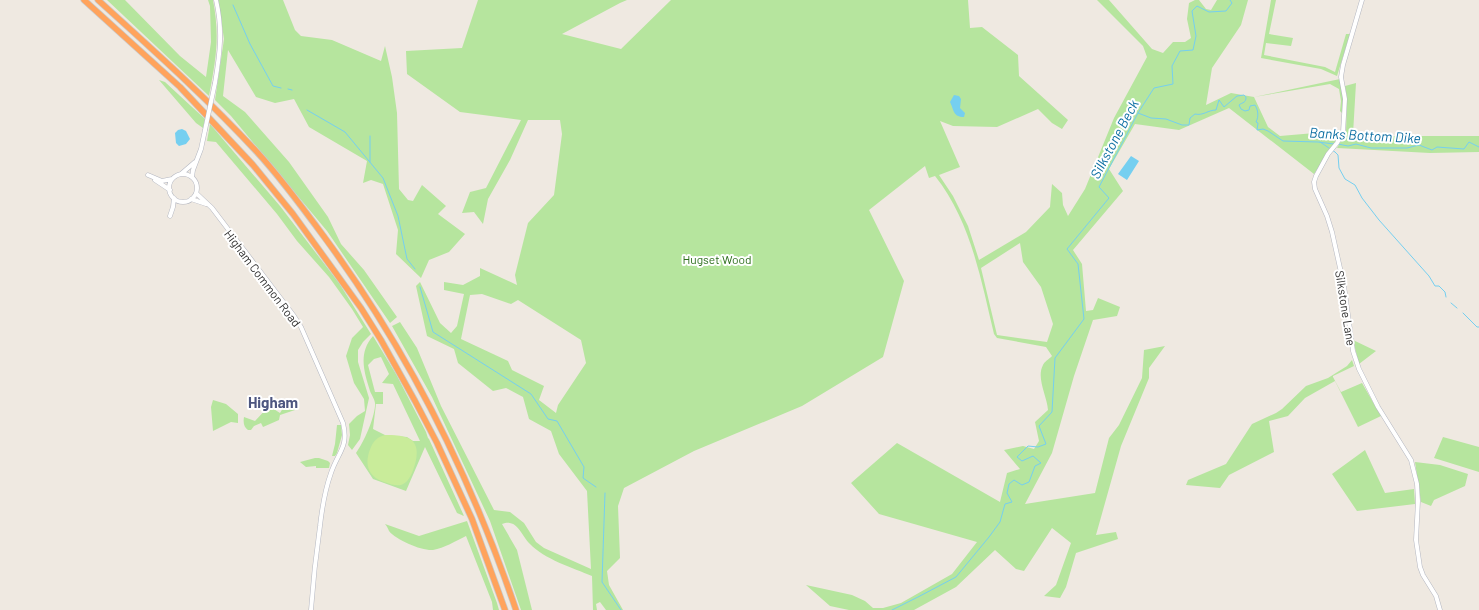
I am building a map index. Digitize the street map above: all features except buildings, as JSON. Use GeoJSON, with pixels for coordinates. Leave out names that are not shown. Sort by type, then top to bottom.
{"type":"FeatureCollection","features":[{"type":"Feature","properties":{"kind":"highway"},"geometry":{"type":"LineString","coordinates":[[84,0],[180,87],[253,165],[293,214],[371,325],[416,401],[472,519],[505,610]]}},
{"type":"Feature","properties":{"kind":"highway"},"geometry":{"type":"LineString","coordinates":[[98,0],[196,89],[258,152],[304,208],[341,259],[390,335],[456,456],[499,559],[516,610]]}},
{"type":"Feature","properties":{"kind":"street"},"geometry":{"type":"LineString","coordinates":[[192,177],[206,130],[220,49],[221,29],[216,0]]}},
{"type":"Feature","properties":{"kind":"street","name":"Silkstone Lane"},"geometry":{"type":"LineString","coordinates":[[1362,0],[1343,65],[1342,77],[1345,98],[1343,132],[1328,154],[1314,182],[1332,232],[1344,286],[1353,351],[1358,369],[1378,407],[1411,460],[1417,484],[1416,532],[1418,554],[1423,576],[1436,596],[1440,610]]}},
{"type":"Feature","properties":{"kind":"street"},"geometry":{"type":"LineString","coordinates":[[181,174],[192,177],[197,185],[196,193],[191,199],[182,202],[170,216],[174,198],[170,190],[148,176],[162,181],[169,180],[181,174],[199,156]]}},
{"type":"Feature","properties":{"kind":"street"},"geometry":{"type":"LineString","coordinates":[[170,190],[173,178]]}},
{"type":"Feature","properties":{"kind":"street","name":"Higham Common Road"},"geometry":{"type":"LineString","coordinates":[[196,193],[210,206],[301,327],[346,432],[345,441],[331,472],[323,502],[311,610]]}},
{"type":"Feature","properties":{"kind":"street"},"geometry":{"type":"LineString","coordinates":[[174,198],[182,202]]}},
{"type":"Feature","properties":{"kind":"street"},"geometry":{"type":"LineString","coordinates":[[191,199],[210,206]]}},
{"type":"Feature","properties":{"kind":"green space"},"geometry":{"type":"Polygon","coordinates":[[[107,0],[125,0],[180,56],[206,77],[211,42],[210,6],[208,0],[213,0],[217,37],[214,71],[209,96],[107,0]]]}},
{"type":"Feature","properties":{"kind":"green space"},"geometry":{"type":"Polygon","coordinates":[[[218,0],[283,0],[295,30],[301,36],[332,40],[381,61],[385,46],[397,113],[399,189],[408,200],[413,201],[422,185],[446,206],[438,214],[465,234],[449,252],[429,260],[421,278],[396,254],[398,230],[383,184],[371,180],[363,183],[367,161],[309,127],[294,99],[275,103],[256,97],[228,50],[223,96],[245,112],[289,162],[328,217],[341,244],[364,270],[397,317],[390,323],[327,231],[231,116],[215,100],[224,39],[218,0]]]}},
{"type":"Feature","properties":{"kind":"green space","name":"Hugset Wood"},"geometry":{"type":"Polygon","coordinates":[[[478,0],[627,0],[562,34],[621,49],[671,0],[968,0],[970,28],[982,27],[1018,55],[1019,76],[1068,120],[1062,129],[1052,123],[1038,109],[997,127],[953,126],[940,121],[960,167],[939,175],[953,196],[968,226],[979,260],[1026,232],[1050,207],[1052,184],[1062,193],[1063,205],[1068,216],[1085,189],[1114,118],[1147,57],[1143,46],[1097,0],[1109,0],[1152,49],[1163,53],[1173,42],[1185,42],[1191,38],[1187,19],[1189,3],[1199,0],[1206,9],[1211,10],[1217,0],[1248,0],[1241,25],[1212,68],[1206,105],[1231,93],[1254,97],[1268,127],[1280,136],[1338,131],[1335,143],[1314,174],[1229,108],[1179,130],[1135,124],[1109,169],[1123,191],[1073,250],[1082,264],[1086,311],[1093,310],[1098,298],[1120,307],[1117,316],[1093,320],[1074,376],[1052,453],[1025,504],[1095,493],[1109,438],[1119,425],[1142,378],[1144,350],[1165,346],[1149,368],[1149,378],[1121,446],[1096,535],[1116,532],[1118,539],[1076,553],[1066,587],[1060,598],[1044,596],[1056,585],[1071,543],[1052,528],[1024,571],[1016,569],[995,550],[956,587],[914,610],[849,610],[830,606],[806,585],[852,595],[865,601],[873,608],[883,608],[901,603],[952,574],[977,542],[879,514],[851,483],[897,443],[1000,502],[1007,473],[1020,469],[1004,450],[1023,446],[1034,449],[1039,441],[1035,422],[1048,410],[1041,381],[1041,370],[1052,356],[1046,347],[997,338],[994,334],[979,272],[958,212],[935,176],[929,178],[925,166],[869,210],[904,281],[883,357],[802,406],[694,451],[624,488],[618,506],[620,558],[607,571],[609,585],[623,610],[606,610],[600,602],[596,604],[597,610],[593,610],[592,576],[559,563],[543,554],[530,544],[515,525],[511,523],[502,524],[517,550],[532,610],[521,610],[490,521],[432,397],[392,326],[400,322],[417,348],[441,406],[494,510],[510,512],[524,523],[536,542],[544,548],[591,569],[587,491],[559,454],[551,431],[529,419],[523,397],[506,388],[493,391],[458,363],[454,349],[427,336],[416,286],[420,282],[440,323],[451,333],[457,326],[464,294],[444,290],[444,282],[463,285],[480,276],[480,268],[517,285],[515,275],[528,223],[554,195],[562,134],[560,120],[528,120],[510,160],[488,199],[483,224],[474,212],[462,213],[470,192],[486,188],[521,120],[460,112],[407,74],[406,51],[462,48],[478,0]],[[1020,243],[981,268],[997,335],[1047,342],[1053,324],[1041,287],[1023,262],[1020,243]],[[482,294],[470,295],[461,339],[508,361],[512,370],[544,386],[539,400],[556,413],[558,405],[586,363],[581,340],[518,300],[511,304],[482,294]]]}},
{"type":"Feature","properties":{"kind":"green space"},"geometry":{"type":"Polygon","coordinates":[[[1271,0],[1276,0],[1269,34],[1293,38],[1291,46],[1266,43],[1264,55],[1325,67],[1335,72],[1346,34],[1350,34],[1337,76],[1321,69],[1261,58],[1271,0]]]}},
{"type":"Feature","properties":{"kind":"green space"},"geometry":{"type":"Polygon","coordinates":[[[1340,79],[1344,99],[1343,114],[1340,111],[1339,89],[1330,84],[1254,97],[1340,79]]]}},
{"type":"Feature","properties":{"kind":"green space"},"geometry":{"type":"Polygon","coordinates":[[[159,80],[165,82],[205,119],[203,128],[196,123],[159,80]]]}},
{"type":"Feature","properties":{"kind":"green space"},"geometry":{"type":"Polygon","coordinates":[[[1356,83],[1354,136],[1479,136],[1479,152],[1430,153],[1337,148],[1346,132],[1347,98],[1345,86],[1356,83]]]}},
{"type":"Feature","properties":{"kind":"green space"},"geometry":{"type":"Polygon","coordinates":[[[210,124],[280,206],[339,283],[371,334],[358,350],[358,362],[369,398],[360,439],[352,450],[348,445],[350,435],[349,424],[365,411],[364,399],[354,383],[346,356],[352,338],[363,327],[329,277],[297,241],[277,214],[216,142],[207,141],[210,124]]]}},
{"type":"Feature","properties":{"kind":"green space"},"geometry":{"type":"Polygon","coordinates":[[[373,336],[396,374],[426,432],[464,516],[457,513],[425,447],[406,491],[373,479],[356,453],[368,430],[375,406],[364,370],[365,349],[373,336]],[[381,357],[374,359],[368,365],[375,392],[383,392],[383,404],[376,404],[373,429],[385,435],[407,437],[413,441],[420,441],[393,384],[382,383],[389,374],[381,357]]]}},
{"type":"Feature","properties":{"kind":"green space"},"geometry":{"type":"Polygon","coordinates":[[[1353,340],[1376,351],[1359,364],[1353,340]]]}},
{"type":"Feature","properties":{"kind":"green space"},"geometry":{"type":"Polygon","coordinates":[[[1352,360],[1354,366],[1333,377],[1341,392],[1362,383],[1381,416],[1358,427],[1335,381],[1305,398],[1288,416],[1269,421],[1274,452],[1229,475],[1220,488],[1186,485],[1188,480],[1226,464],[1252,424],[1276,413],[1306,386],[1328,378],[1347,366],[1352,360]]]}},
{"type":"Feature","properties":{"kind":"green space"},"geometry":{"type":"Polygon","coordinates":[[[213,400],[226,404],[238,414],[238,423],[231,422],[213,431],[211,407],[213,400]]]}},
{"type":"Feature","properties":{"kind":"green space"},"geometry":{"type":"Polygon","coordinates":[[[288,400],[295,410],[280,415],[279,420],[263,427],[261,423],[254,426],[251,430],[246,428],[244,417],[255,421],[269,406],[280,413],[288,400]]]}},
{"type":"Feature","properties":{"kind":"green space"},"geometry":{"type":"Polygon","coordinates":[[[337,425],[341,425],[342,435],[337,453],[335,456],[332,456],[335,444],[337,425]]]}},
{"type":"Feature","properties":{"kind":"green space"},"geometry":{"type":"Polygon","coordinates":[[[385,435],[405,437],[410,439],[416,447],[417,452],[412,473],[404,484],[393,485],[384,482],[374,476],[368,468],[368,458],[372,445],[376,439],[385,435]]]}},
{"type":"Feature","properties":{"kind":"green space"},"geometry":{"type":"Polygon","coordinates":[[[1443,437],[1479,447],[1479,472],[1434,458],[1443,437]]]}},
{"type":"Feature","properties":{"kind":"green space"},"geometry":{"type":"Polygon","coordinates":[[[1365,450],[1385,493],[1414,489],[1415,504],[1357,511],[1332,474],[1365,450]]]}},
{"type":"Feature","properties":{"kind":"green space"},"geometry":{"type":"Polygon","coordinates":[[[315,458],[328,461],[330,463],[329,468],[306,467],[300,462],[315,458]]]}},
{"type":"Feature","properties":{"kind":"green space"},"geometry":{"type":"Polygon","coordinates":[[[1415,462],[1440,465],[1468,474],[1465,486],[1434,500],[1431,506],[1421,502],[1415,462]]]}},
{"type":"Feature","properties":{"kind":"green space"},"geometry":{"type":"Polygon","coordinates":[[[467,521],[499,610],[493,610],[492,602],[466,536],[441,548],[428,550],[416,547],[397,538],[389,531],[385,524],[419,536],[467,521]]]}},
{"type":"Feature","properties":{"kind":"water"},"geometry":{"type":"Polygon","coordinates":[[[954,95],[959,96],[961,99],[960,108],[965,113],[964,117],[958,116],[953,110],[950,102],[954,95]]]}},
{"type":"Feature","properties":{"kind":"water"},"geometry":{"type":"Polygon","coordinates":[[[182,129],[186,131],[190,139],[186,144],[179,146],[176,143],[175,133],[182,129]]]}},
{"type":"Feature","properties":{"kind":"water"},"geometry":{"type":"Polygon","coordinates":[[[1131,156],[1139,161],[1127,180],[1118,174],[1131,156]]]}},
{"type":"Feature","properties":{"kind":"waterway","name":"Silkstone Beck"},"geometry":{"type":"LineString","coordinates":[[892,610],[956,577],[1000,522],[1005,504],[1012,502],[1007,493],[1009,484],[1014,480],[1022,485],[1029,482],[1035,466],[1041,463],[1033,456],[1022,461],[1017,457],[1028,446],[1038,447],[1046,444],[1039,426],[1052,412],[1055,358],[1084,319],[1078,264],[1067,249],[1109,198],[1099,187],[1138,113],[1154,88],[1173,84],[1172,66],[1180,51],[1193,50],[1196,36],[1192,11],[1197,6],[1209,12],[1226,11],[1232,3],[1230,0]]}},
{"type":"Feature","properties":{"kind":"waterway"},"geometry":{"type":"LineString","coordinates":[[233,5],[250,44],[273,86],[281,88]]}},
{"type":"Feature","properties":{"kind":"waterway"},"geometry":{"type":"LineString","coordinates":[[288,89],[292,90]]}},
{"type":"Feature","properties":{"kind":"waterway","name":"Banks Bottom Dike"},"geometry":{"type":"LineString","coordinates":[[1138,113],[1151,118],[1166,119],[1182,125],[1189,125],[1190,118],[1195,114],[1216,110],[1219,100],[1224,107],[1237,96],[1244,95],[1246,97],[1245,100],[1239,105],[1245,111],[1249,110],[1250,106],[1255,105],[1258,113],[1257,130],[1263,129],[1268,131],[1283,141],[1334,144]]}},
{"type":"Feature","properties":{"kind":"waterway"},"geometry":{"type":"LineString","coordinates":[[307,110],[345,132],[383,178],[398,216],[407,259],[415,269]]}},
{"type":"Feature","properties":{"kind":"waterway"},"geometry":{"type":"LineString","coordinates":[[370,136],[370,162]]}},
{"type":"Feature","properties":{"kind":"waterway"},"geometry":{"type":"LineString","coordinates":[[1320,142],[1338,155],[1339,168],[1345,179],[1355,185],[1362,198],[1379,220],[1429,276],[1435,286],[1439,286],[1445,292],[1446,297]]}},
{"type":"Feature","properties":{"kind":"waterway","name":"Banks Bottom Dike"},"geometry":{"type":"LineString","coordinates":[[1338,144],[1348,146],[1356,144],[1371,148],[1407,148],[1419,145],[1432,150],[1437,147],[1464,149],[1469,142],[1479,147]]}},
{"type":"Feature","properties":{"kind":"waterway"},"geometry":{"type":"LineString","coordinates":[[420,287],[433,332],[531,394],[548,419],[557,421],[584,467],[583,478],[596,487]]}},
{"type":"Feature","properties":{"kind":"waterway"},"geometry":{"type":"LineString","coordinates":[[1451,303],[1457,308]]}},
{"type":"Feature","properties":{"kind":"waterway"},"geometry":{"type":"LineString","coordinates":[[1463,313],[1479,327]]}},
{"type":"Feature","properties":{"kind":"waterway"},"geometry":{"type":"LineString","coordinates":[[605,493],[602,582],[621,610]]}},
{"type":"Feature","properties":{"kind":"district","name":"Higham"},"geometry":{"type":"Point","coordinates":[273,402]}}]}
